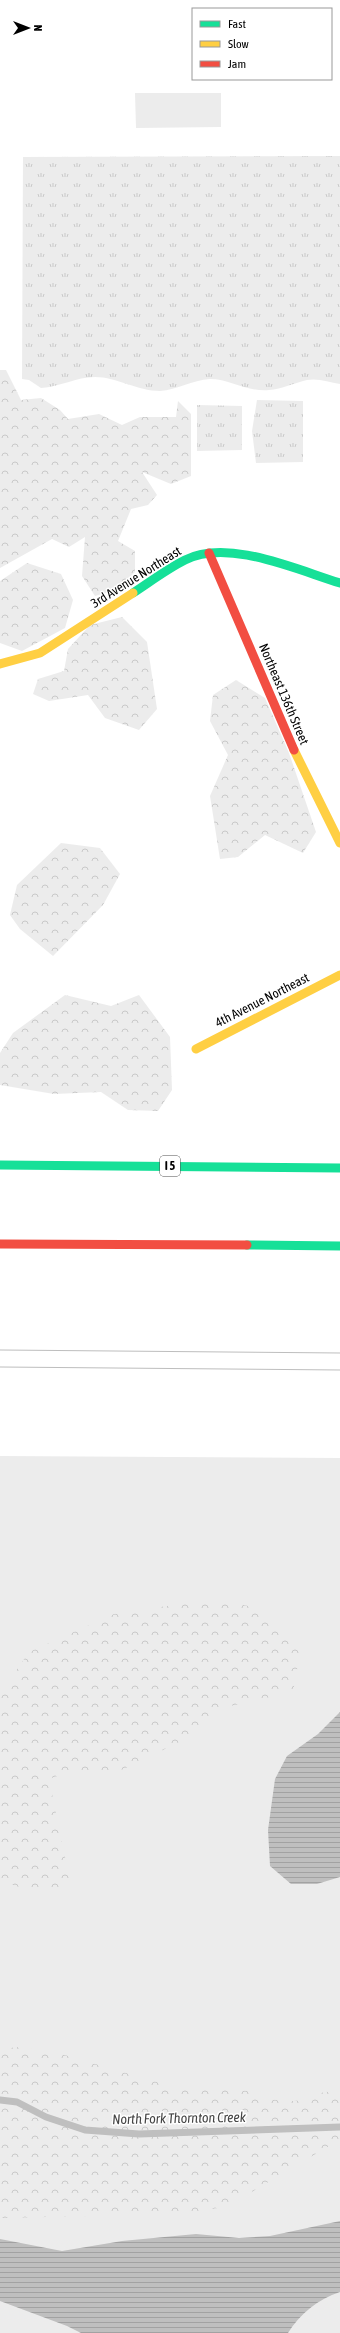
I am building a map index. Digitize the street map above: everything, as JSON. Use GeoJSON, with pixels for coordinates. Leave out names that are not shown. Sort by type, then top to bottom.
{"type":"FeatureCollection","features":[{"type":"Feature","properties":{"kind":"main road","name":"3rd Avenue Northeast"},"geometry":{"type":"LineString","coordinates":[[0,664],[40,653],[186,559],[209,553],[242,553],[340,583]]}},
{"type":"Feature","properties":{"kind":"main road","name":"Northeast 136th Street"},"geometry":{"type":"LineString","coordinates":[[209,553],[300,763],[340,843]]}},
{"type":"Feature","properties":{"kind":"main road","name":"4th Avenue Northeast"},"geometry":{"type":"LineString","coordinates":[[196,1049],[340,975]]}},
{"type":"Feature","properties":{"kind":"main road","name":"I 5"},"geometry":{"type":"LineString","coordinates":[[0,1165],[340,1168]]}},
{"type":"Feature","properties":{"kind":"main road"},"geometry":{"type":"LineString","coordinates":[[0,1244],[340,1246]]}},
{"type":"Feature","properties":{"kind":"green space"},"geometry":{"type":"Polygon","coordinates":[[[135,93],[221,93],[221,127],[136,128],[135,93]]]}},
{"type":"Feature","properties":{"kind":"green space"},"geometry":{"type":"Polygon","coordinates":[[[340,156],[340,384],[319,380],[307,380],[279,388],[261,390],[210,379],[160,391],[143,389],[111,379],[95,377],[88,377],[55,386],[41,388],[29,380],[22,379],[23,157],[340,156]]]}},
{"type":"Feature","properties":{"kind":"green space"},"geometry":{"type":"Polygon","coordinates":[[[0,370],[6,370],[21,400],[41,398],[60,410],[68,419],[99,414],[122,425],[140,417],[176,417],[178,401],[191,414],[191,476],[171,484],[142,472],[157,495],[148,505],[131,509],[118,541],[135,551],[135,572],[116,590],[95,596],[82,576],[85,537],[69,547],[52,539],[0,568],[0,370]]]}},
{"type":"Feature","properties":{"kind":"green space"},"geometry":{"type":"Polygon","coordinates":[[[257,400],[303,401],[303,462],[256,463],[252,431],[257,400]]]}},
{"type":"Feature","properties":{"kind":"green space"},"geometry":{"type":"Polygon","coordinates":[[[197,405],[242,406],[242,450],[197,451],[197,405]]]}},
{"type":"Feature","properties":{"kind":"green space"},"geometry":{"type":"Polygon","coordinates":[[[27,563],[61,574],[73,600],[65,628],[22,651],[0,643],[0,581],[27,563]]]}},
{"type":"Feature","properties":{"kind":"green space"},"geometry":{"type":"Polygon","coordinates":[[[122,617],[147,642],[157,709],[139,730],[105,718],[88,695],[49,701],[33,694],[38,679],[64,671],[68,649],[90,625],[122,617]]]}},
{"type":"Feature","properties":{"kind":"green space"},"geometry":{"type":"Polygon","coordinates":[[[236,680],[265,698],[289,753],[316,832],[303,853],[265,835],[238,857],[220,859],[210,796],[228,755],[210,721],[213,695],[236,680]]]}},
{"type":"Feature","properties":{"kind":"green space"},"geometry":{"type":"Polygon","coordinates":[[[61,843],[100,848],[120,874],[103,905],[53,956],[20,929],[10,915],[17,885],[61,843]]]}},
{"type":"Feature","properties":{"kind":"green space"},"geometry":{"type":"Polygon","coordinates":[[[65,995],[111,1006],[139,995],[170,1037],[172,1090],[158,1111],[128,1110],[101,1092],[54,1094],[0,1085],[0,1053],[13,1033],[65,995]]]}},
{"type":"Feature","properties":{"kind":"green space"},"geometry":{"type":"Polygon","coordinates":[[[0,1456],[340,1458],[340,2333],[0,2333],[0,1456]]]}},
{"type":"Feature","properties":{"kind":"green space"},"geometry":{"type":"Polygon","coordinates":[[[213,1599],[259,1608],[301,1648],[293,1692],[226,1707],[196,1734],[107,1777],[74,1770],[49,1779],[71,1886],[32,1892],[0,1880],[0,1694],[29,1652],[114,1614],[213,1599]]]}},
{"type":"Feature","properties":{"kind":"green space"},"geometry":{"type":"Polygon","coordinates":[[[19,2047],[58,2053],[167,2085],[249,2091],[265,2098],[289,2101],[301,2100],[327,2092],[340,2093],[340,2142],[336,2142],[228,2206],[186,2214],[0,2218],[0,2049],[19,2047]]]}},
{"type":"Feature","properties":{"kind":"shaded area"},"geometry":{"type":"Polygon","coordinates":[[[340,1712],[340,1877],[317,1884],[291,1884],[270,1866],[268,1830],[275,1779],[287,1756],[318,1734],[340,1712]]]}},
{"type":"Feature","properties":{"kind":"shaded area"},"geometry":{"type":"Polygon","coordinates":[[[340,2221],[340,2292],[324,2299],[310,2308],[288,2333],[81,2333],[67,2326],[0,2301],[0,2239],[62,2251],[122,2241],[196,2234],[239,2238],[270,2236],[340,2221]]]}},
{"type":"Feature","properties":{"kind":"waterway","name":"North Fork Thornton Creek"},"geometry":{"type":"LineString","coordinates":[[0,2100],[17,2102],[46,2117],[85,2130],[139,2134],[340,2127]]}},
{"type":"Feature","properties":{"kind":"tram line"},"geometry":{"type":"LineString","coordinates":[[0,1350],[340,1353]]}},
{"type":"Feature","properties":{"kind":"tram line"},"geometry":{"type":"LineString","coordinates":[[0,1367],[340,1370]]}},
{"type":"Feature","properties":{"kind":"traffic: fast"},"geometry":{"type":"LineString","coordinates":[[133,593],[165,571],[185,560],[202,554],[221,552],[262,558],[340,583]]}},
{"type":"Feature","properties":{"kind":"traffic: fast"},"geometry":{"type":"LineString","coordinates":[[0,1165],[340,1168]]}},
{"type":"Feature","properties":{"kind":"traffic: fast"},"geometry":{"type":"LineString","coordinates":[[247,1245],[340,1246]]}},
{"type":"Feature","properties":{"kind":"traffic: slow"},"geometry":{"type":"LineString","coordinates":[[0,664],[40,653],[133,593]]}},
{"type":"Feature","properties":{"kind":"traffic: slow"},"geometry":{"type":"LineString","coordinates":[[294,750],[340,843]]}},
{"type":"Feature","properties":{"kind":"traffic: slow"},"geometry":{"type":"LineString","coordinates":[[196,1049],[340,975]]}},
{"type":"Feature","properties":{"kind":"traffic: jam"},"geometry":{"type":"LineString","coordinates":[[209,553],[294,750]]}},
{"type":"Feature","properties":{"kind":"traffic: jam"},"geometry":{"type":"LineString","coordinates":[[0,1244],[247,1245]]}}]}
